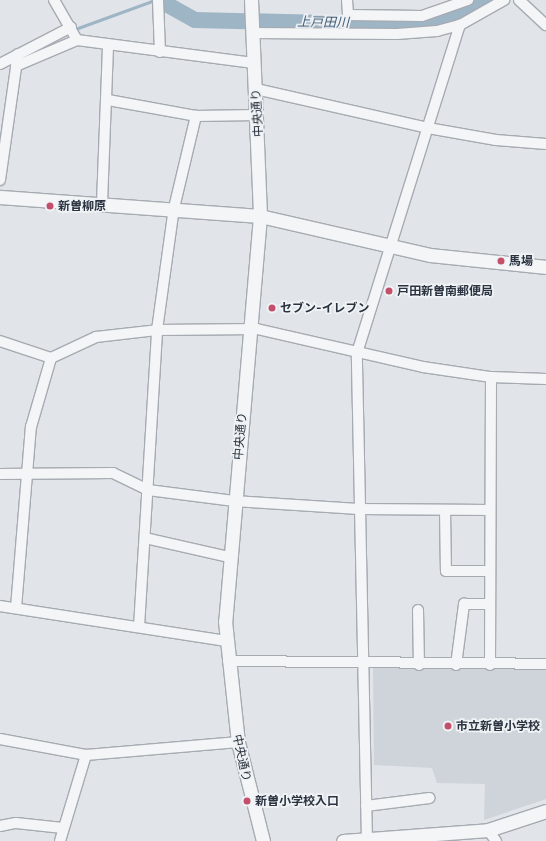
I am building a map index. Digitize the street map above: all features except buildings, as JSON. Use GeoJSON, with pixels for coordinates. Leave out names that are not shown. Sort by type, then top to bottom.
{"type":"FeatureCollection","features":[{"type":"Feature","properties":{"kind":"street"},"geometry":{"type":"LineString","coordinates":[[54,0],[77,40]]}},
{"type":"Feature","properties":{"kind":"street","name":"中央通り"},"geometry":{"type":"LineString","coordinates":[[251,0],[256,89],[260,216],[229,557],[226,641],[238,742],[264,841]]}},
{"type":"Feature","properties":{"kind":"street"},"geometry":{"type":"LineString","coordinates":[[347,0],[348,15],[422,16],[468,0]]}},
{"type":"Feature","properties":{"kind":"street"},"geometry":{"type":"LineString","coordinates":[[253,25],[397,34],[460,25],[504,0]]}},
{"type":"Feature","properties":{"kind":"street"},"geometry":{"type":"LineString","coordinates":[[519,0],[546,25]]}},
{"type":"Feature","properties":{"kind":"street"},"geometry":{"type":"LineString","coordinates":[[158,4],[160,52]]}},
{"type":"Feature","properties":{"kind":"street"},"geometry":{"type":"LineString","coordinates":[[367,839],[364,664],[359,509],[357,353],[460,25]]}},
{"type":"Feature","properties":{"kind":"street"},"geometry":{"type":"LineString","coordinates":[[0,64],[70,27]]}},
{"type":"Feature","properties":{"kind":"street"},"geometry":{"type":"LineString","coordinates":[[16,66],[77,40],[254,64]]}},
{"type":"Feature","properties":{"kind":"street"},"geometry":{"type":"LineString","coordinates":[[102,203],[108,100],[108,45]]}},
{"type":"Feature","properties":{"kind":"street"},"geometry":{"type":"LineString","coordinates":[[0,180],[18,54]]}},
{"type":"Feature","properties":{"kind":"street"},"geometry":{"type":"LineString","coordinates":[[256,89],[428,128],[496,140],[546,144]]}},
{"type":"Feature","properties":{"kind":"street"},"geometry":{"type":"LineString","coordinates":[[108,100],[196,116],[257,115]]}},
{"type":"Feature","properties":{"kind":"street"},"geometry":{"type":"LineString","coordinates":[[139,627],[157,330],[174,208],[196,116]]}},
{"type":"Feature","properties":{"kind":"street"},"geometry":{"type":"LineString","coordinates":[[0,197],[174,208],[260,216],[390,246],[490,264],[546,267]]}},
{"type":"Feature","properties":{"kind":"street"},"geometry":{"type":"LineString","coordinates":[[0,341],[51,358],[96,337],[157,330],[250,329],[357,353],[490,377],[546,379]]}},
{"type":"Feature","properties":{"kind":"street"},"geometry":{"type":"LineString","coordinates":[[16,608],[25,471],[31,427],[51,358]]}},
{"type":"Feature","properties":{"kind":"street"},"geometry":{"type":"LineString","coordinates":[[490,377],[490,665]]}},
{"type":"Feature","properties":{"kind":"street"},"geometry":{"type":"LineString","coordinates":[[0,474],[25,471],[113,474],[148,490],[234,501],[359,509],[489,510]]}},
{"type":"Feature","properties":{"kind":"street"},"geometry":{"type":"LineString","coordinates":[[445,510],[446,571],[489,571]]}},
{"type":"Feature","properties":{"kind":"street"},"geometry":{"type":"LineString","coordinates":[[145,538],[229,557]]}},
{"type":"Feature","properties":{"kind":"street"},"geometry":{"type":"LineString","coordinates":[[456,665],[464,604],[489,604]]}},
{"type":"Feature","properties":{"kind":"street"},"geometry":{"type":"LineString","coordinates":[[0,606],[226,641]]}},
{"type":"Feature","properties":{"kind":"street"},"geometry":{"type":"LineString","coordinates":[[418,610],[419,665]]}},
{"type":"Feature","properties":{"kind":"street"},"geometry":{"type":"LineString","coordinates":[[228,661],[419,665],[546,664]]}},
{"type":"Feature","properties":{"kind":"street"},"geometry":{"type":"LineString","coordinates":[[0,739],[86,755],[238,742]]}},
{"type":"Feature","properties":{"kind":"street"},"geometry":{"type":"LineString","coordinates":[[60,841],[86,755]]}},
{"type":"Feature","properties":{"kind":"street"},"geometry":{"type":"LineString","coordinates":[[366,806],[429,798]]}},
{"type":"Feature","properties":{"kind":"street"},"geometry":{"type":"LineString","coordinates":[[343,841],[488,830],[546,811]]}},
{"type":"Feature","properties":{"kind":"street"},"geometry":{"type":"LineString","coordinates":[[0,826],[16,823],[63,828]]}},
{"type":"Feature","properties":{"kind":"street"},"geometry":{"type":"LineString","coordinates":[[488,830],[496,841]]}},
{"type":"Feature","properties":{"kind":"shaded area"},"geometry":{"type":"Polygon","coordinates":[[[373,668],[546,668],[546,799],[484,820],[485,784],[437,783],[432,768],[374,765],[373,668]]]}},
{"type":"Feature","properties":{"kind":"waterway"},"geometry":{"type":"LineString","coordinates":[[78,28],[155,0]]}},
{"type":"Feature","properties":{"kind":"waterway","name":"上戸田川"},"geometry":{"type":"LineString","coordinates":[[159,0],[195,20],[421,25],[466,12],[487,0]]}},
{"type":"Feature","properties":{"kind":"place","name":"新曽柳原"},"geometry":{"type":"Point","coordinates":[50,206]}},
{"type":"Feature","properties":{"kind":"place","name":"馬場"},"geometry":{"type":"Point","coordinates":[501,261]}},
{"type":"Feature","properties":{"kind":"place","name":"戸田新曽南郵便局"},"geometry":{"type":"Point","coordinates":[389,291]}},
{"type":"Feature","properties":{"kind":"place","name":"セブン-イレブン"},"geometry":{"type":"Point","coordinates":[272,308]}},
{"type":"Feature","properties":{"kind":"place","name":"市立新曽小学校"},"geometry":{"type":"Point","coordinates":[448,726]}},
{"type":"Feature","properties":{"kind":"place","name":"新曽小学校入口"},"geometry":{"type":"Point","coordinates":[247,801]}}]}
